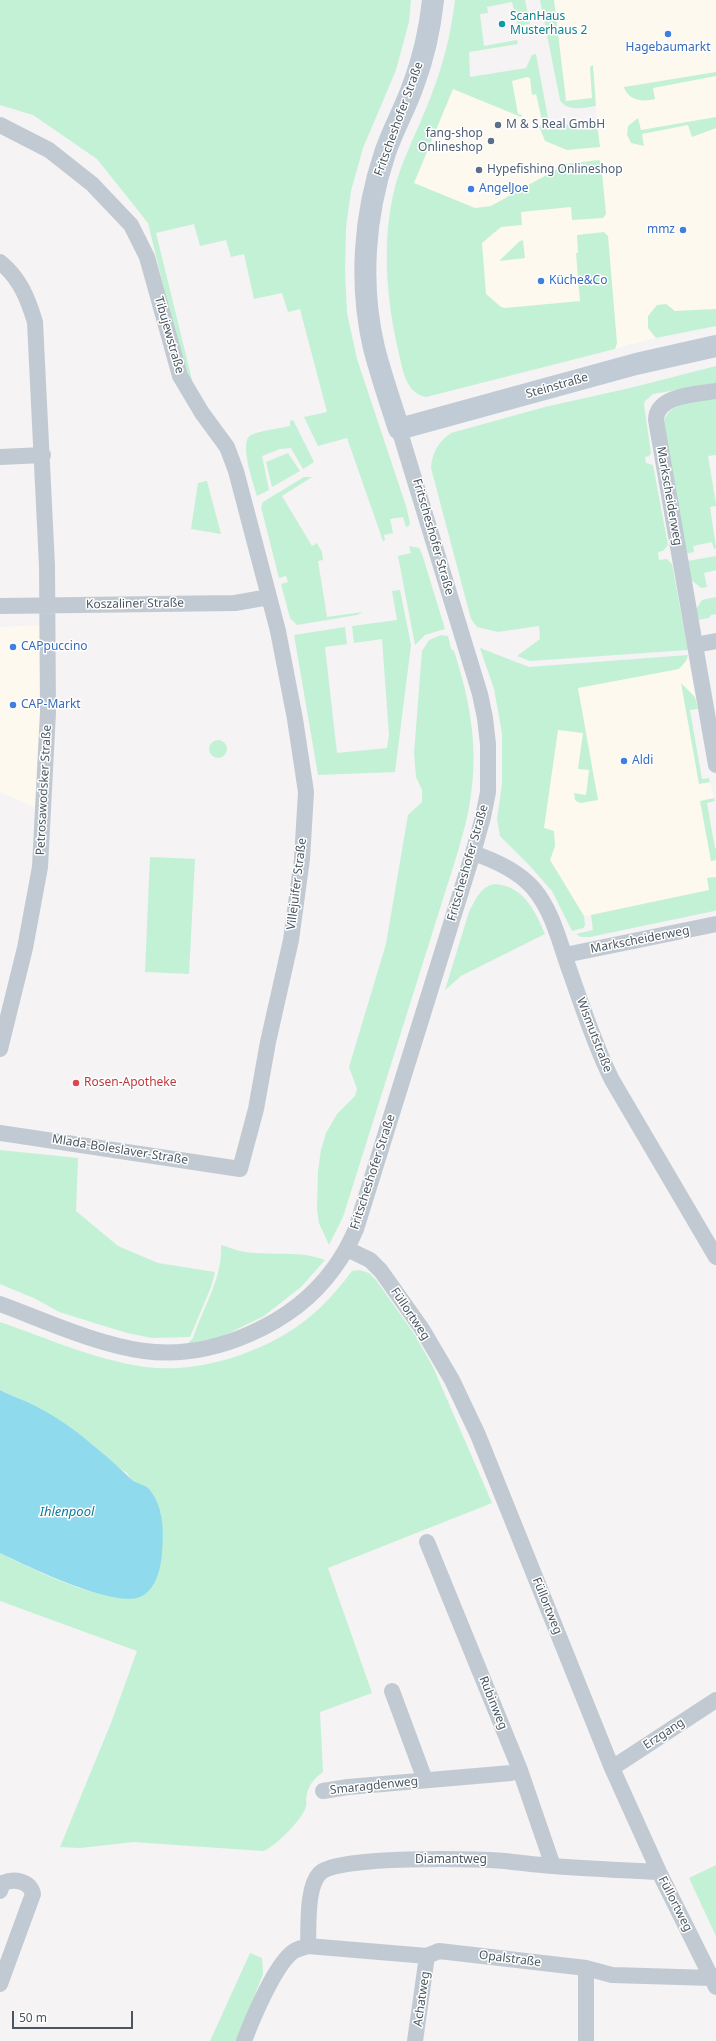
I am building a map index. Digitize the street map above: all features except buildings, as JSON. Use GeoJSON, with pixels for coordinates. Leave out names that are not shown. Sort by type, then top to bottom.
{"type":"FeatureCollection","features":[{"type":"Feature","properties":{"kind":"street","name":"Fritscheshofer Straße"},"geometry":{"type":"LineString","coordinates":[[0,1304],[108,1343],[144,1351],[186,1352],[214,1347],[259,1329],[282,1316],[302,1301],[318,1287],[333,1270],[347,1249],[356,1229],[473,853],[488,792],[488,744],[480,694],[376,354],[369,319],[366,292],[367,238],[376,183],[386,151],[414,83],[427,38],[433,0]]}},
{"type":"Feature","properties":{"kind":"street","name":"Tibujewstraße"},"geometry":{"type":"LineString","coordinates":[[0,125],[49,150],[92,184],[135,231],[147,257],[180,376],[187,390],[224,442],[232,458],[269,597]]}},
{"type":"Feature","properties":{"kind":"street","name":"Petrosawodsker Straße"},"geometry":{"type":"LineString","coordinates":[[0,262],[19,281],[29,302],[35,322],[43,455],[48,712],[40,867],[24,948],[0,1049]]}},
{"type":"Feature","properties":{"kind":"street","name":"Steinstraße"},"geometry":{"type":"LineString","coordinates":[[399,429],[636,364],[716,346]]}},
{"type":"Feature","properties":{"kind":"street","name":"Markscheiderweg"},"geometry":{"type":"LineString","coordinates":[[716,391],[692,395],[668,402],[659,407],[656,415],[716,765]]}},
{"type":"Feature","properties":{"kind":"street"},"geometry":{"type":"LineString","coordinates":[[0,457],[43,455]]}},
{"type":"Feature","properties":{"kind":"street","name":"Koszaliner Straße"},"geometry":{"type":"LineString","coordinates":[[0,606],[236,603],[269,597]]}},
{"type":"Feature","properties":{"kind":"street","name":"Villejuifer Straße"},"geometry":{"type":"LineString","coordinates":[[240,1169],[256,1109],[268,1042],[291,940],[302,859],[306,792],[295,719],[280,638],[269,597]]}},
{"type":"Feature","properties":{"kind":"street"},"geometry":{"type":"LineString","coordinates":[[695,645],[716,641]]}},
{"type":"Feature","properties":{"kind":"street","name":"Wismutstraße"},"geometry":{"type":"LineString","coordinates":[[473,853],[517,874],[533,888],[547,909],[565,955],[598,1053],[612,1080],[716,1257]]}},
{"type":"Feature","properties":{"kind":"street","name":"Markscheiderweg"},"geometry":{"type":"LineString","coordinates":[[565,955],[716,924]]}},
{"type":"Feature","properties":{"kind":"street","name":"Mlada-Boleslaver-Straße"},"geometry":{"type":"LineString","coordinates":[[0,1133],[240,1169]]}},
{"type":"Feature","properties":{"kind":"street","name":"Füllortweg"},"geometry":{"type":"LineString","coordinates":[[347,1249],[370,1260],[381,1271],[422,1330],[452,1380],[478,1435],[612,1768],[659,1872],[714,1982]]}},
{"type":"Feature","properties":{"kind":"street","name":"Rubinweg"},"geometry":{"type":"LineString","coordinates":[[427,1542],[520,1770],[553,1866]]}},
{"type":"Feature","properties":{"kind":"street","name":"Smaragdenweg"},"geometry":{"type":"LineString","coordinates":[[392,1691],[425,1780]]}},
{"type":"Feature","properties":{"kind":"street","name":"Erzgang"},"geometry":{"type":"LineString","coordinates":[[612,1768],[716,1700]]}},
{"type":"Feature","properties":{"kind":"street","name":"Smaragdenweg"},"geometry":{"type":"LineString","coordinates":[[322,1791],[348,1787],[511,1773],[520,1770]]}},
{"type":"Feature","properties":{"kind":"street","name":"Diamantweg"},"geometry":{"type":"LineString","coordinates":[[308,1946],[311,1893],[314,1881],[320,1872],[327,1868],[370,1861],[432,1860],[504,1861],[553,1866],[659,1872]]}},
{"type":"Feature","properties":{"kind":"street"},"geometry":{"type":"LineString","coordinates":[[0,1891],[3,1883],[9,1880],[22,1882],[32,1889],[33,1894],[0,1984]]}},
{"type":"Feature","properties":{"kind":"street"},"geometry":{"type":"LineString","coordinates":[[244,2041],[273,1979],[286,1958],[296,1950],[308,1946]]}},
{"type":"Feature","properties":{"kind":"street","name":"Opalstraße"},"geometry":{"type":"LineString","coordinates":[[308,1946],[427,1956],[439,1951],[586,1968],[612,1975],[714,1982]]}},
{"type":"Feature","properties":{"kind":"street","name":"Achatweg"},"geometry":{"type":"LineString","coordinates":[[416,2041],[427,1956]]}},
{"type":"Feature","properties":{"kind":"street"},"geometry":{"type":"LineString","coordinates":[[586,1968],[586,2041]]}},
{"type":"Feature","properties":{"kind":"shaded area"},"geometry":{"type":"Polygon","coordinates":[[[554,0],[716,0],[716,309],[674,311],[670,334],[587,356],[396,342],[389,296],[387,265],[439,86],[525,76],[540,76],[550,128],[593,120],[597,121],[596,107],[576,108],[567,106],[554,0]]]}},
{"type":"Feature","properties":{"kind":"shaded area"},"geometry":{"type":"Polygon","coordinates":[[[42,625],[43,724],[38,809],[0,792],[0,627],[42,625]]]}},
{"type":"Feature","properties":{"kind":"shaded area"},"geometry":{"type":"Polygon","coordinates":[[[688,658],[698,709],[690,710],[702,779],[709,778],[715,801],[707,803],[716,848],[716,877],[707,878],[709,890],[584,916],[541,844],[558,730],[567,684],[686,661],[688,658]]]}},
{"type":"Feature","properties":{"kind":"green space"},"geometry":{"type":"Polygon","coordinates":[[[0,0],[411,0],[409,22],[396,70],[363,148],[351,191],[346,228],[345,271],[347,313],[357,359],[406,506],[410,523],[409,526],[406,527],[403,517],[390,519],[393,533],[384,535],[385,540],[383,541],[347,438],[318,446],[304,417],[327,412],[300,309],[288,312],[282,293],[254,299],[244,254],[231,257],[226,240],[200,246],[194,224],[156,233],[195,392],[185,375],[148,223],[97,159],[33,115],[0,105],[0,0]]]}},
{"type":"Feature","properties":{"kind":"green space"},"geometry":{"type":"Polygon","coordinates":[[[455,0],[525,0],[530,24],[518,26],[512,2],[487,7],[488,13],[480,14],[484,46],[517,40],[518,44],[469,52],[470,77],[526,68],[532,55],[536,54],[550,128],[593,120],[597,122],[600,147],[567,150],[545,141],[539,126],[543,125],[536,94],[532,95],[530,78],[527,77],[512,81],[518,114],[522,115],[521,117],[453,89],[414,183],[475,208],[491,206],[566,164],[599,160],[601,162],[606,214],[603,218],[572,220],[571,207],[521,212],[522,225],[501,227],[482,243],[486,294],[501,307],[505,308],[580,301],[576,253],[578,253],[577,235],[604,232],[608,236],[617,343],[615,349],[426,397],[419,395],[414,391],[406,380],[399,354],[388,290],[388,225],[396,183],[408,150],[427,107],[443,61],[449,37],[455,0]]]}},
{"type":"Feature","properties":{"kind":"green space"},"geometry":{"type":"Polygon","coordinates":[[[540,0],[554,0],[566,101],[592,98],[590,67],[593,65],[596,106],[571,108],[563,104],[560,100],[540,0]]]}},
{"type":"Feature","properties":{"kind":"green space"},"geometry":{"type":"Polygon","coordinates":[[[716,72],[716,76],[653,88],[655,99],[651,100],[633,98],[626,92],[624,87],[716,72]]]}},
{"type":"Feature","properties":{"kind":"green space"},"geometry":{"type":"Polygon","coordinates":[[[716,117],[716,128],[692,137],[688,125],[642,134],[644,146],[631,143],[627,135],[628,126],[638,118],[641,130],[716,117]]]}},
{"type":"Feature","properties":{"kind":"green space"},"geometry":{"type":"Polygon","coordinates":[[[523,240],[525,258],[499,261],[520,241],[523,240]]]}},
{"type":"Feature","properties":{"kind":"green space"},"geometry":{"type":"Polygon","coordinates":[[[666,304],[675,311],[716,309],[716,326],[656,338],[648,328],[648,316],[657,305],[666,304]]]}},
{"type":"Feature","properties":{"kind":"green space"},"geometry":{"type":"Polygon","coordinates":[[[716,366],[716,383],[653,394],[645,401],[644,405],[651,453],[649,456],[645,457],[646,463],[653,465],[668,545],[663,551],[658,552],[659,560],[667,559],[672,564],[688,650],[530,661],[517,656],[540,639],[539,626],[498,632],[477,627],[471,619],[431,468],[434,453],[439,444],[451,433],[545,407],[630,388],[716,366]]]}},
{"type":"Feature","properties":{"kind":"green space"},"geometry":{"type":"Polygon","coordinates":[[[716,398],[716,455],[708,456],[716,504],[716,506],[710,507],[716,548],[714,549],[712,542],[693,546],[694,552],[685,554],[663,425],[670,411],[677,407],[692,402],[716,398]]]}},
{"type":"Feature","properties":{"kind":"green space"},"geometry":{"type":"Polygon","coordinates":[[[293,420],[314,462],[303,469],[291,448],[280,449],[262,456],[269,490],[257,496],[246,454],[247,439],[255,433],[290,426],[290,421],[293,420]]]}},
{"type":"Feature","properties":{"kind":"green space"},"geometry":{"type":"Polygon","coordinates":[[[288,453],[300,471],[272,487],[266,462],[288,453]]]}},
{"type":"Feature","properties":{"kind":"green space"},"geometry":{"type":"Polygon","coordinates":[[[304,477],[312,477],[282,496],[312,546],[317,543],[322,552],[323,560],[318,561],[327,617],[363,612],[357,615],[297,625],[290,618],[281,584],[288,582],[286,576],[279,578],[261,507],[263,502],[304,477]]]}},
{"type":"Feature","properties":{"kind":"green space"},"geometry":{"type":"Polygon","coordinates":[[[207,481],[221,534],[191,529],[198,483],[207,481]]]}},
{"type":"Feature","properties":{"kind":"green space"},"geometry":{"type":"Polygon","coordinates":[[[409,546],[419,548],[422,554],[445,629],[425,635],[415,645],[398,556],[411,553],[409,546]]]}},
{"type":"Feature","properties":{"kind":"green space"},"geometry":{"type":"Polygon","coordinates":[[[716,556],[716,570],[704,573],[707,587],[701,588],[690,579],[687,561],[716,556]]]}},
{"type":"Feature","properties":{"kind":"green space"},"geometry":{"type":"Polygon","coordinates":[[[400,590],[411,645],[395,772],[318,775],[294,635],[345,627],[347,644],[325,647],[337,753],[387,748],[389,735],[382,639],[354,643],[352,626],[397,620],[392,591],[400,590]]]}},
{"type":"Feature","properties":{"kind":"green space"},"geometry":{"type":"Polygon","coordinates":[[[716,597],[716,614],[711,615],[709,618],[697,620],[695,611],[702,600],[716,597]]]}},
{"type":"Feature","properties":{"kind":"green space"},"geometry":{"type":"Polygon","coordinates":[[[441,635],[448,636],[451,649],[454,651],[465,688],[468,706],[474,763],[469,807],[459,848],[343,1217],[329,1245],[319,1223],[317,1209],[318,1171],[321,1150],[326,1133],[337,1114],[355,1096],[357,1089],[349,1067],[386,944],[408,815],[422,802],[422,790],[416,777],[414,753],[422,651],[429,640],[441,635]]]}},
{"type":"Feature","properties":{"kind":"green space"},"geometry":{"type":"Polygon","coordinates":[[[480,648],[529,667],[688,655],[686,661],[679,669],[578,688],[598,800],[581,803],[575,800],[574,793],[586,795],[589,770],[578,769],[583,733],[558,730],[544,828],[554,831],[555,846],[550,860],[584,916],[585,926],[583,928],[572,931],[552,891],[500,836],[497,819],[502,784],[502,733],[494,689],[480,648]]]}},
{"type":"Feature","properties":{"kind":"green space"},"geometry":{"type":"Polygon","coordinates":[[[681,683],[695,697],[698,709],[690,710],[702,779],[709,778],[710,782],[699,784],[681,683]]]}},
{"type":"Feature","properties":{"kind":"green space"},"geometry":{"type":"Polygon","coordinates":[[[218,740],[224,743],[227,749],[224,755],[218,758],[212,755],[209,749],[212,743],[218,740]]]}},
{"type":"Feature","properties":{"kind":"green space"},"geometry":{"type":"Polygon","coordinates":[[[714,798],[715,801],[707,803],[716,848],[716,860],[711,861],[700,801],[714,798]]]}},
{"type":"Feature","properties":{"kind":"green space"},"geometry":{"type":"Polygon","coordinates":[[[150,857],[195,859],[189,974],[145,972],[150,857]]]}},
{"type":"Feature","properties":{"kind":"green space"},"geometry":{"type":"Polygon","coordinates":[[[716,877],[716,910],[714,911],[590,937],[581,937],[576,934],[593,930],[591,915],[709,890],[707,878],[716,877]]]}},
{"type":"Feature","properties":{"kind":"green space"},"geometry":{"type":"Polygon","coordinates":[[[495,884],[513,889],[527,901],[537,916],[545,934],[461,976],[445,990],[469,912],[476,898],[482,891],[490,885],[495,884]]]}},
{"type":"Feature","properties":{"kind":"green space"},"geometry":{"type":"Polygon","coordinates":[[[0,1150],[78,1158],[76,1211],[118,1246],[158,1263],[215,1272],[211,1287],[190,1337],[152,1338],[127,1333],[59,1312],[36,1299],[0,1284],[0,1150]]]}},
{"type":"Feature","properties":{"kind":"green space"},"geometry":{"type":"Polygon","coordinates":[[[221,1245],[245,1252],[305,1255],[325,1260],[301,1287],[264,1316],[221,1337],[187,1344],[193,1338],[216,1281],[221,1257],[221,1245]]]}},
{"type":"Feature","properties":{"kind":"green space"},"geometry":{"type":"Polygon","coordinates":[[[359,1270],[369,1273],[376,1280],[415,1335],[433,1367],[492,1503],[328,1568],[372,1693],[320,1712],[323,1772],[309,1787],[306,1805],[300,1818],[281,1839],[263,1851],[133,1842],[80,1848],[60,1847],[111,1723],[137,1651],[0,1601],[0,1553],[49,1576],[87,1590],[123,1598],[140,1597],[161,1514],[149,1490],[131,1479],[127,1473],[116,1466],[96,1447],[41,1409],[0,1390],[0,1322],[71,1348],[127,1364],[145,1367],[181,1368],[218,1362],[254,1350],[271,1342],[306,1320],[338,1289],[352,1271],[359,1270]]]}},
{"type":"Feature","properties":{"kind":"green space"},"geometry":{"type":"Polygon","coordinates":[[[716,1865],[716,1936],[689,1878],[716,1865]]]}},
{"type":"Feature","properties":{"kind":"green space"},"geometry":{"type":"Polygon","coordinates":[[[250,1953],[262,1958],[263,1974],[237,2041],[210,2041],[250,1953]]]}},
{"type":"Feature","properties":{"kind":"water","name":"Ihlenpool"},"geometry":{"type":"Polygon","coordinates":[[[0,1390],[36,1406],[65,1423],[100,1451],[131,1479],[149,1489],[154,1496],[158,1504],[163,1528],[161,1559],[157,1578],[145,1594],[140,1597],[127,1599],[111,1597],[49,1576],[0,1553],[0,1390]]]}},
{"type":"Feature","properties":{"kind":"place","name":"ScanHaus Musterhaus 2"},"geometry":{"type":"Point","coordinates":[502,24]}},
{"type":"Feature","properties":{"kind":"place","name":"Hagebaumarkt"},"geometry":{"type":"Point","coordinates":[668,34]}},
{"type":"Feature","properties":{"kind":"place","name":"M & S Real GmbH"},"geometry":{"type":"Point","coordinates":[498,125]}},
{"type":"Feature","properties":{"kind":"place","name":"fang-shop Onlineshop"},"geometry":{"type":"Point","coordinates":[491,141]}},
{"type":"Feature","properties":{"kind":"place","name":"Hypefishing Onlineshop"},"geometry":{"type":"Point","coordinates":[479,170]}},
{"type":"Feature","properties":{"kind":"place","name":"AngelJoe"},"geometry":{"type":"Point","coordinates":[471,189]}},
{"type":"Feature","properties":{"kind":"place","name":"mmz"},"geometry":{"type":"Point","coordinates":[683,230]}},
{"type":"Feature","properties":{"kind":"place","name":"Küche&Co"},"geometry":{"type":"Point","coordinates":[541,281]}},
{"type":"Feature","properties":{"kind":"place","name":"CAPpuccino"},"geometry":{"type":"Point","coordinates":[13,647]}},
{"type":"Feature","properties":{"kind":"place","name":"CAP-Markt"},"geometry":{"type":"Point","coordinates":[13,705]}},
{"type":"Feature","properties":{"kind":"place","name":"Aldi"},"geometry":{"type":"Point","coordinates":[624,761]}},
{"type":"Feature","properties":{"kind":"place","name":"Rosen-Apotheke"},"geometry":{"type":"Point","coordinates":[76,1083]}}]}
